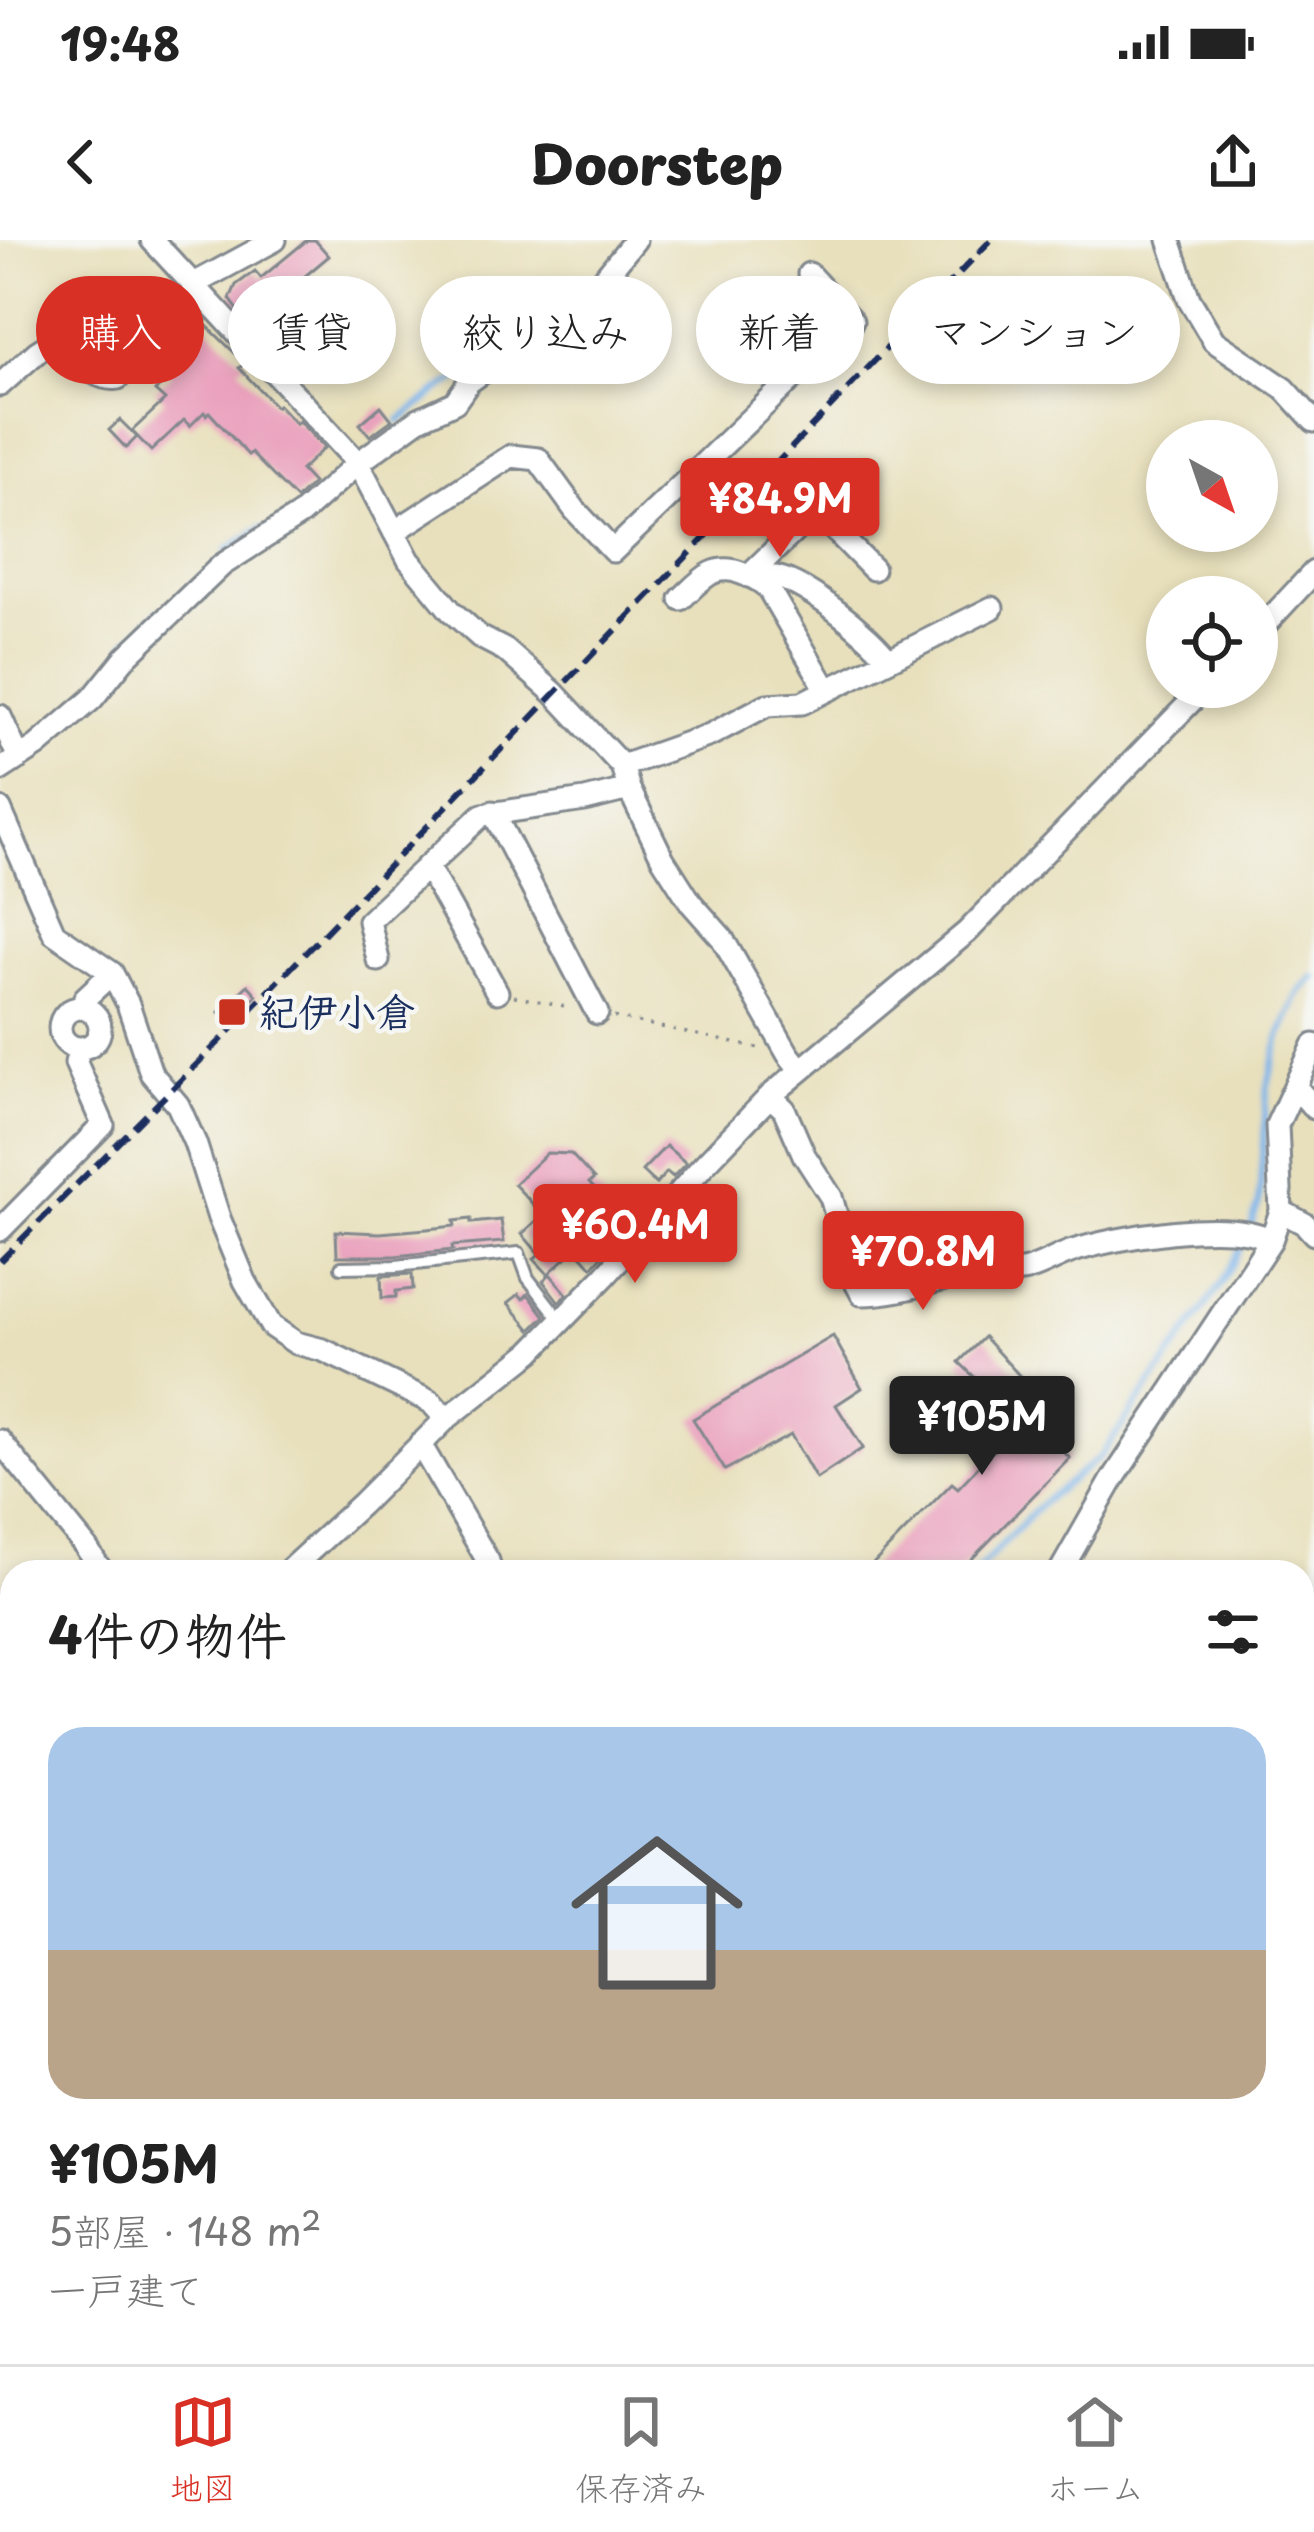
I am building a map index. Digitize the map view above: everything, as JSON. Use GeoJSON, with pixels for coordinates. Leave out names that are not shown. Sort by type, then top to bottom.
{"type":"FeatureCollection","features":[{"type":"Feature","properties":{"kind":"street"},"geometry":{"type":"LineString","coordinates":[[152,240],[184,276]]}},
{"type":"Feature","properties":{"kind":"street"},"geometry":{"type":"LineString","coordinates":[[204,283],[275,240]]}},
{"type":"Feature","properties":{"kind":"street"},"geometry":{"type":"LineString","coordinates":[[8,765],[92,699],[125,658],[221,565],[301,514],[358,463],[419,419],[454,402],[469,382],[592,292],[634,240]]}},
{"type":"Feature","properties":{"kind":"street"},"geometry":{"type":"LineString","coordinates":[[1169,240],[1189,299],[1214,340],[1285,389],[1314,421]]}},
{"type":"Feature","properties":{"kind":"street"},"geometry":{"type":"LineString","coordinates":[[394,532],[511,456],[538,459],[613,551],[851,321],[808,274]]}},
{"type":"Feature","properties":{"kind":"street"},"geometry":{"type":"LineString","coordinates":[[204,297],[358,463],[410,560],[451,611],[480,637],[506,650],[554,693],[622,766],[663,860],[722,938],[794,1062]]}},
{"type":"Feature","properties":{"kind":"street"},"geometry":{"type":"LineString","coordinates":[[0,385],[36,353]]}},
{"type":"Feature","properties":{"kind":"street"},"geometry":{"type":"LineString","coordinates":[[755,579],[848,481]]}},
{"type":"Feature","properties":{"kind":"street"},"geometry":{"type":"LineString","coordinates":[[816,511],[873,569]]}},
{"type":"Feature","properties":{"kind":"street"},"geometry":{"type":"LineString","coordinates":[[681,599],[711,572],[730,568],[755,579],[768,588],[827,691]]}},
{"type":"Feature","properties":{"kind":"street"},"geometry":{"type":"LineString","coordinates":[[1278,611],[1314,572]]}},
{"type":"Feature","properties":{"kind":"street"},"geometry":{"type":"LineString","coordinates":[[755,579],[775,577],[814,595],[888,660]]}},
{"type":"Feature","properties":{"kind":"street"},"geometry":{"type":"LineString","coordinates":[[622,766],[710,735],[767,705],[796,705],[992,608]]}},
{"type":"Feature","properties":{"kind":"street"},"geometry":{"type":"LineString","coordinates":[[299,1560],[446,1419],[562,1322],[770,1096],[794,1062],[967,932],[1185,708]]}},
{"type":"Feature","properties":{"kind":"street"},"geometry":{"type":"LineString","coordinates":[[0,716],[8,765],[0,795]]}},
{"type":"Feature","properties":{"kind":"street"},"geometry":{"type":"LineString","coordinates":[[378,960],[369,921],[482,815],[629,790]]}},
{"type":"Feature","properties":{"kind":"street"},"geometry":{"type":"LineString","coordinates":[[0,809],[54,933],[112,973],[128,1004],[151,1073],[178,1105],[245,1281],[271,1326],[296,1343],[322,1350],[431,1402],[446,1419]]}},
{"type":"Feature","properties":{"kind":"street"},"geometry":{"type":"LineString","coordinates":[[494,812],[597,1013]]}},
{"type":"Feature","properties":{"kind":"street"},"geometry":{"type":"LineString","coordinates":[[427,866],[497,992]]}},
{"type":"Feature","properties":{"kind":"street"},"geometry":{"type":"LineString","coordinates":[[0,1230],[103,1125],[76,1063],[79,1048],[66,1043],[59,1027],[70,1010],[87,1008],[85,998],[112,973]]}},
{"type":"Feature","properties":{"kind":"street"},"geometry":{"type":"LineString","coordinates":[[1067,1560],[1112,1479],[1281,1210],[1277,1125],[1314,1046]]}},
{"type":"Feature","properties":{"kind":"street"},"geometry":{"type":"LineString","coordinates":[[1295,1086],[1314,1108]]}},
{"type":"Feature","properties":{"kind":"street"},"geometry":{"type":"LineString","coordinates":[[770,1096],[784,1109],[804,1155],[831,1197],[862,1294],[976,1273],[1025,1271],[1073,1251],[1180,1229],[1222,1229],[1267,1238]]}},
{"type":"Feature","properties":{"kind":"street"},"geometry":{"type":"LineString","coordinates":[[1281,1210],[1314,1234]]}},
{"type":"Feature","properties":{"kind":"street"},"geometry":{"type":"LineString","coordinates":[[0,1441],[95,1560]]}},
{"type":"Feature","properties":{"kind":"street"},"geometry":{"type":"LineString","coordinates":[[420,1444],[487,1560]]}},
{"type":"Feature","properties":{"kind":"lane"},"geometry":{"type":"LineString","coordinates":[[341,1267],[519,1253],[528,1278],[562,1322]]}},
{"type":"Feature","properties":{"kind":"path"},"geometry":{"type":"LineString","coordinates":[[497,992],[794,1062]]}},
{"type":"Feature","properties":{"kind":"building"},"geometry":{"type":"Polygon","coordinates":[[[307,240],[315,240],[329,256],[305,276],[263,276],[307,240]]]}},
{"type":"Feature","properties":{"kind":"building"},"geometry":{"type":"Polygon","coordinates":[[[204,323],[228,346],[228,384],[254,384],[324,448],[301,470],[313,483],[296,499],[209,412],[190,426],[184,420],[151,451],[132,431],[165,400],[155,391],[162,384],[204,384],[204,323]]]}},
{"type":"Feature","properties":{"kind":"building"},"geometry":{"type":"Polygon","coordinates":[[[381,406],[392,420],[370,436],[360,424],[381,406]]]}},
{"type":"Feature","properties":{"kind":"building"},"geometry":{"type":"Polygon","coordinates":[[[120,420],[137,437],[126,448],[109,430],[120,420]]]}},
{"type":"Feature","properties":{"kind":"building"},"geometry":{"type":"Polygon","coordinates":[[[248,985],[257,995],[229,1023],[219,1012],[248,985]]]}},
{"type":"Feature","properties":{"kind":"building"},"geometry":{"type":"Polygon","coordinates":[[[666,1146],[686,1163],[673,1177],[667,1172],[656,1184],[642,1171],[666,1146]]]}},
{"type":"Feature","properties":{"kind":"building"},"geometry":{"type":"Polygon","coordinates":[[[547,1153],[571,1154],[594,1179],[589,1183],[604,1199],[584,1217],[611,1246],[592,1267],[576,1249],[548,1274],[522,1234],[543,1215],[514,1184],[547,1153]]]}},
{"type":"Feature","properties":{"kind":"building"},"geometry":{"type":"Polygon","coordinates":[[[471,1219],[471,1223],[501,1220],[504,1242],[395,1256],[337,1256],[336,1231],[427,1229],[471,1219]]]}},
{"type":"Feature","properties":{"kind":"building"},"geometry":{"type":"Polygon","coordinates":[[[412,1274],[413,1289],[382,1298],[381,1276],[412,1274]]]}},
{"type":"Feature","properties":{"kind":"building"},"geometry":{"type":"Polygon","coordinates":[[[550,1274],[567,1294],[559,1302],[543,1281],[550,1274]]]}},
{"type":"Feature","properties":{"kind":"building"},"geometry":{"type":"Polygon","coordinates":[[[519,1294],[523,1299],[528,1294],[545,1316],[531,1330],[508,1303],[519,1294]]]}},
{"type":"Feature","properties":{"kind":"building"},"geometry":{"type":"Polygon","coordinates":[[[833,1336],[862,1388],[836,1405],[863,1448],[816,1479],[791,1435],[725,1470],[693,1419],[833,1336]]]}},
{"type":"Feature","properties":{"kind":"building"},"geometry":{"type":"Polygon","coordinates":[[[984,1337],[1038,1396],[1023,1413],[1070,1458],[971,1560],[877,1560],[952,1483],[958,1488],[996,1448],[968,1424],[995,1397],[959,1362],[984,1337]]]}},
{"type":"Feature","properties":{"kind":"waterway"},"geometry":{"type":"LineString","coordinates":[[399,421],[449,384]]}},
{"type":"Feature","properties":{"kind":"waterway"},"geometry":{"type":"LineString","coordinates":[[227,550],[261,528]]}},
{"type":"Feature","properties":{"kind":"waterway"},"geometry":{"type":"LineString","coordinates":[[126,644],[159,611]]}},
{"type":"Feature","properties":{"kind":"waterway"},"geometry":{"type":"LineString","coordinates":[[987,1560],[1042,1503],[1101,1456],[1222,1283],[1259,1203],[1267,1088],[1281,1033],[1299,993],[1314,977]]}},
{"type":"Feature","properties":{"kind":"railway"},"geometry":{"type":"LineString","coordinates":[[0,1261],[240,1021],[991,240]]}},
{"type":"Feature","properties":{"kind":"place","name":"紀伊小倉"},"geometry":{"type":"Point","coordinates":[232,1012]}}]}
